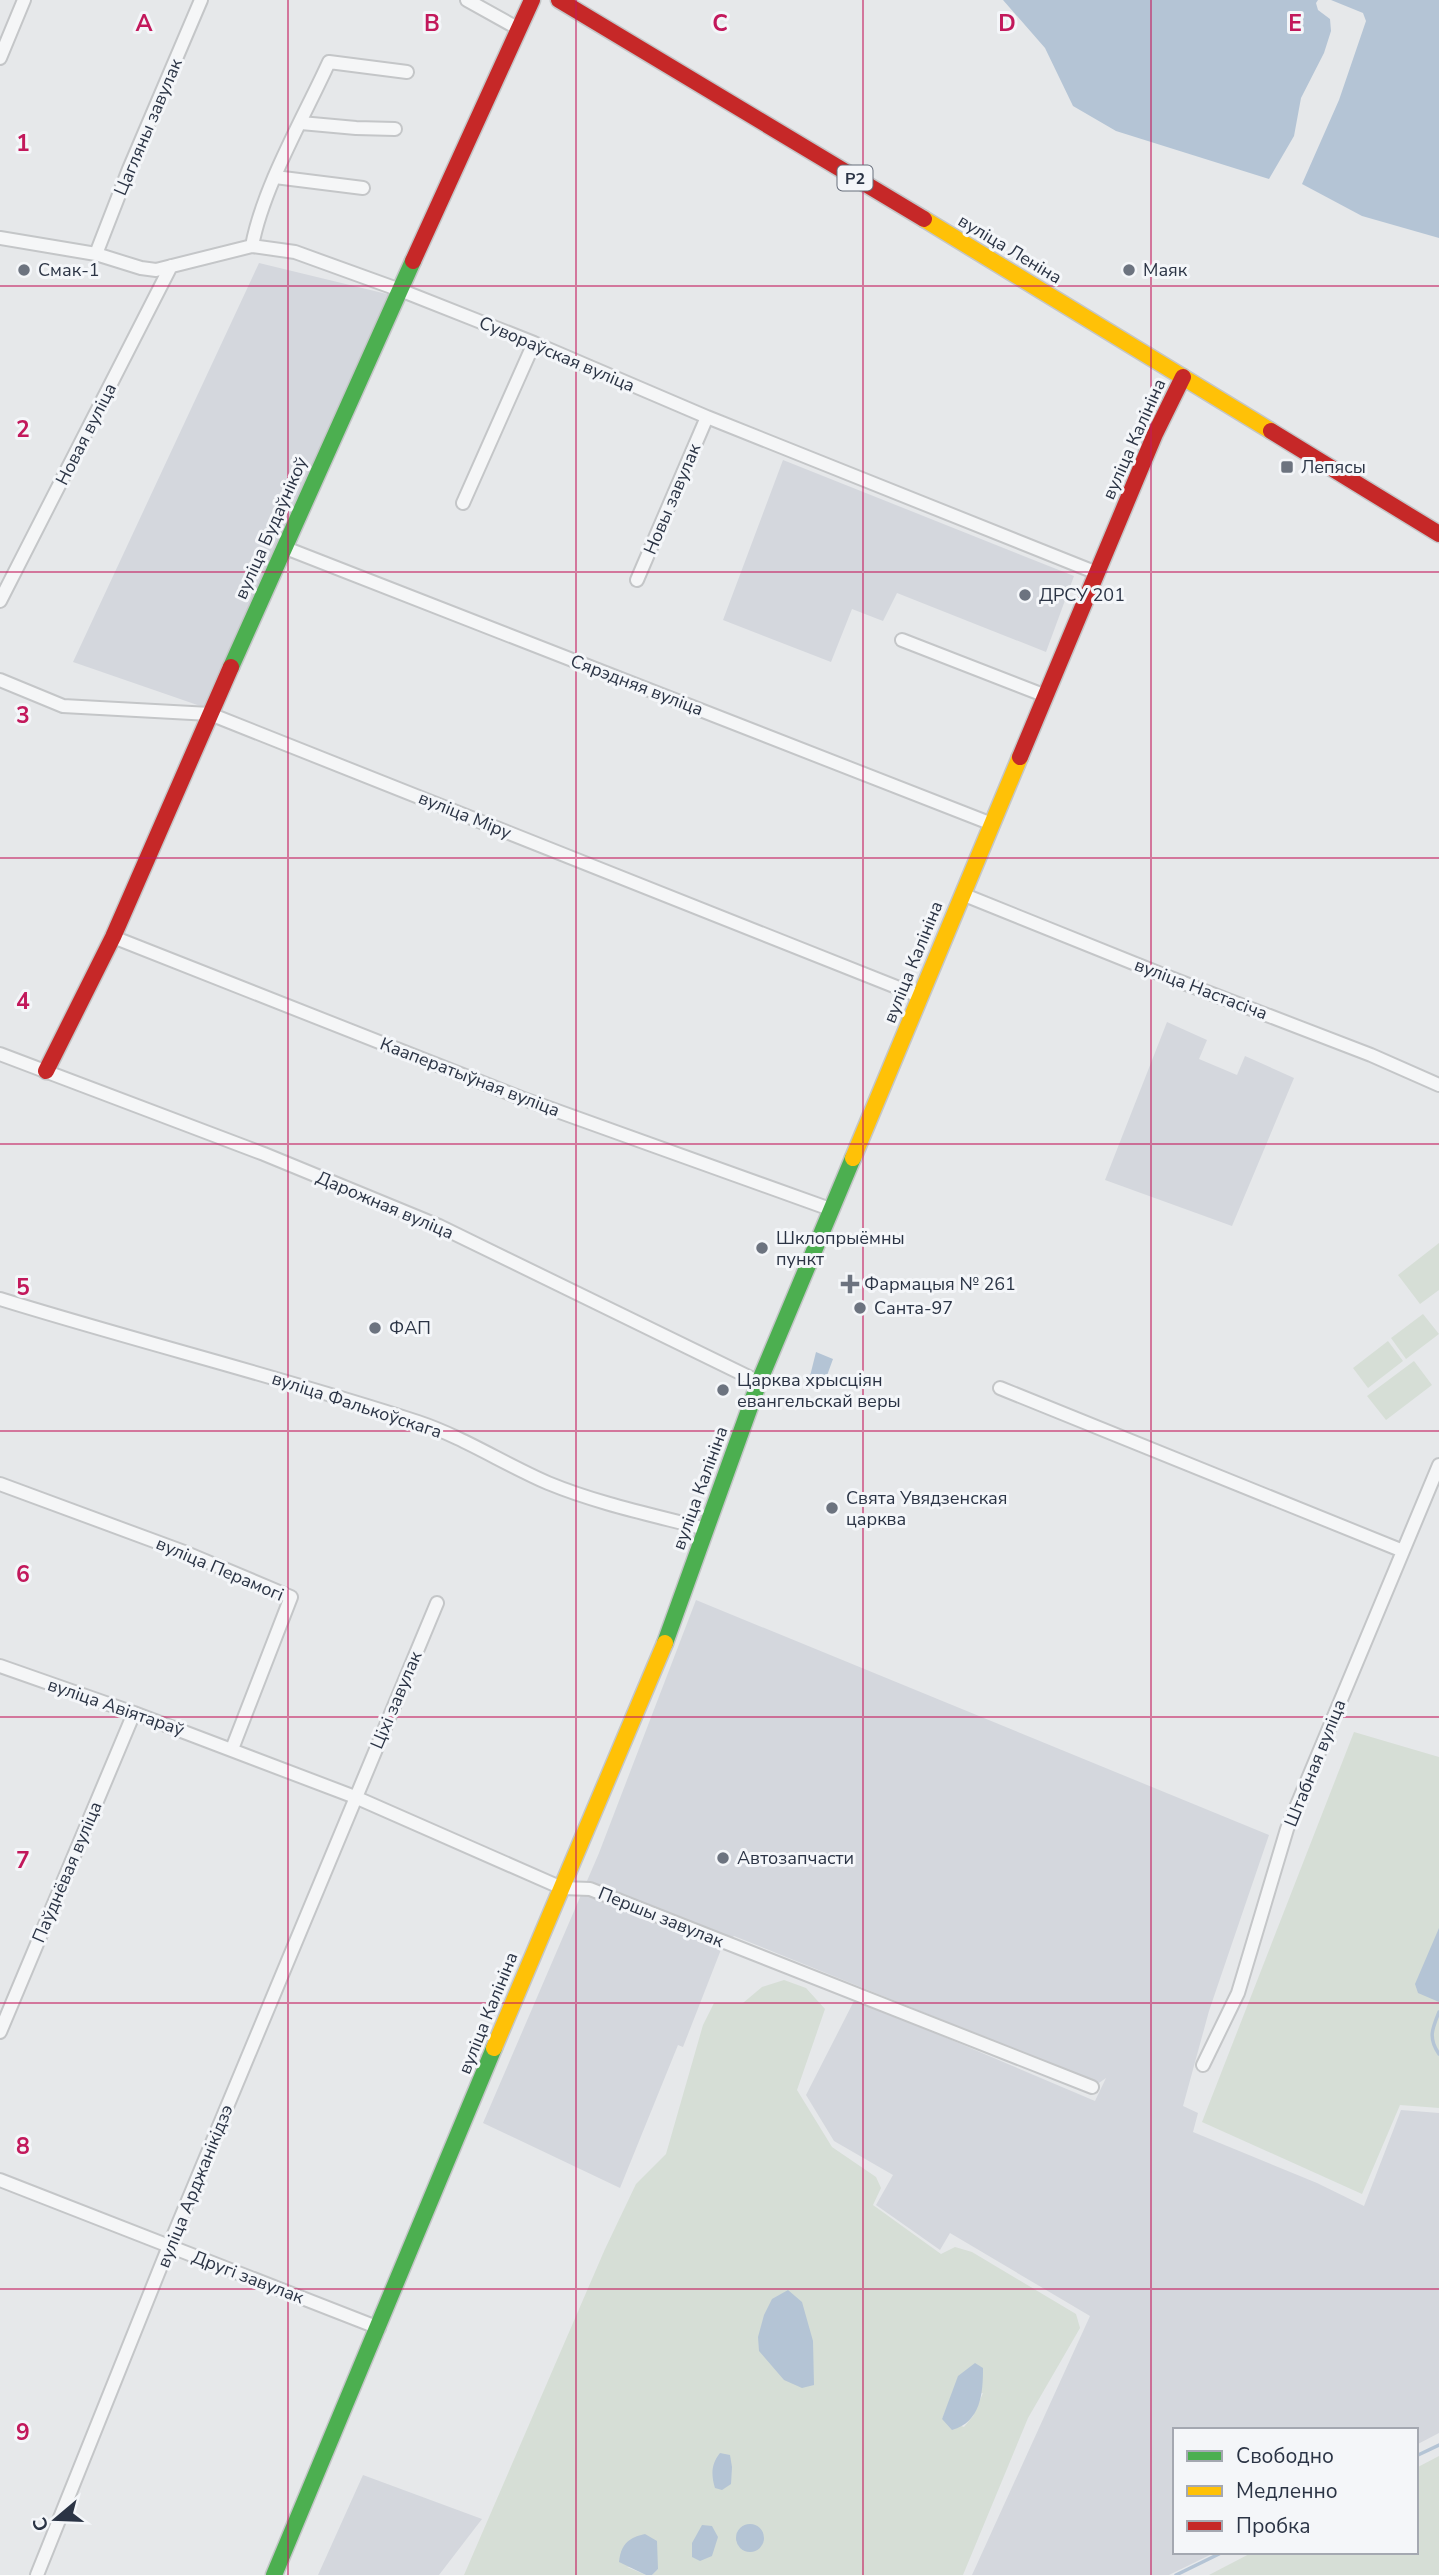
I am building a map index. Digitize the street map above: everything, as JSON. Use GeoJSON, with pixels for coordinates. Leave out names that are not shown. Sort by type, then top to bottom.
{"type":"FeatureCollection","features":[{"type":"Feature","properties":{"kind":"street"},"geometry":{"type":"LineString","coordinates":[[0,58],[24,0]]}},
{"type":"Feature","properties":{"kind":"street","name":"Цагляны завулак"},"geometry":{"type":"LineString","coordinates":[[96,254],[201,0]]}},
{"type":"Feature","properties":{"kind":"street"},"geometry":{"type":"LineString","coordinates":[[467,0],[519,29]]}},
{"type":"Feature","properties":{"kind":"street","name":"вуліца Будаўнікоў"},"geometry":{"type":"LineString","coordinates":[[46,1071],[113,937],[283,547],[532,0]]}},
{"type":"Feature","properties":{"kind":"street","name":"вуліца Леніна"},"geometry":{"type":"LineString","coordinates":[[559,0],[1439,534]]}},
{"type":"Feature","properties":{"kind":"street"},"geometry":{"type":"LineString","coordinates":[[252,246],[256,225],[275,177],[329,62],[407,72]]}},
{"type":"Feature","properties":{"kind":"street"},"geometry":{"type":"LineString","coordinates":[[301,123],[395,129]]}},
{"type":"Feature","properties":{"kind":"street"},"geometry":{"type":"LineString","coordinates":[[275,177],[363,188]]}},
{"type":"Feature","properties":{"kind":"street","name":"Сувораўская вуліца"},"geometry":{"type":"LineString","coordinates":[[0,238],[96,254],[156,270],[252,246],[295,252],[534,343],[707,417],[1097,573]]}},
{"type":"Feature","properties":{"kind":"street","name":"Новая вуліца"},"geometry":{"type":"LineString","coordinates":[[0,601],[171,266]]}},
{"type":"Feature","properties":{"kind":"street"},"geometry":{"type":"LineString","coordinates":[[463,503],[534,343]]}},
{"type":"Feature","properties":{"kind":"street"},"geometry":{"type":"LineString","coordinates":[[1149,356],[1156,363],[1167,386],[1164,415]]}},
{"type":"Feature","properties":{"kind":"street","name":"вуліца Калініна"},"geometry":{"type":"LineString","coordinates":[[274,2575],[653,1674],[759,1382],[830,1209],[888,1077],[919,996],[1164,415],[1183,377]]}},
{"type":"Feature","properties":{"kind":"street"},"geometry":{"type":"LineString","coordinates":[[1164,415],[1182,396],[1196,393],[1213,395]]}},
{"type":"Feature","properties":{"kind":"street","name":"Новы завулак"},"geometry":{"type":"LineString","coordinates":[[637,580],[707,417]]}},
{"type":"Feature","properties":{"kind":"street","name":"Сярэдняя вуліца"},"geometry":{"type":"LineString","coordinates":[[283,547],[992,824]]}},
{"type":"Feature","properties":{"kind":"street"},"geometry":{"type":"LineString","coordinates":[[902,640],[1046,696]]}},
{"type":"Feature","properties":{"kind":"street","name":"вуліца Міру"},"geometry":{"type":"LineString","coordinates":[[0,680],[63,706],[210,714],[919,996]]}},
{"type":"Feature","properties":{"kind":"street","name":"вуліца Настасіча"},"geometry":{"type":"LineString","coordinates":[[962,894],[1371,1055],[1439,1085]]}},
{"type":"Feature","properties":{"kind":"street","name":"Кааператыўная вуліца"},"geometry":{"type":"LineString","coordinates":[[113,937],[521,1098],[830,1209]]}},
{"type":"Feature","properties":{"kind":"street","name":"Дарожная вуліца"},"geometry":{"type":"LineString","coordinates":[[0,1054],[264,1154],[439,1226],[759,1382]]}},
{"type":"Feature","properties":{"kind":"street","name":"вуліца Фалькоўскага"},"geometry":{"type":"LineString","coordinates":[[0,1299],[113,1334],[253,1371],[422,1424],[594,1501],[706,1529]]}},
{"type":"Feature","properties":{"kind":"street"},"geometry":{"type":"LineString","coordinates":[[1000,1388],[1403,1551]]}},
{"type":"Feature","properties":{"kind":"street","name":"Штабная вуліца"},"geometry":{"type":"LineString","coordinates":[[1202,2065],[1238,1993],[1287,1829],[1439,1465]]}},
{"type":"Feature","properties":{"kind":"street","name":"вуліца Перамогі"},"geometry":{"type":"LineString","coordinates":[[0,1484],[184,1552],[291,1597],[232,1749]]}},
{"type":"Feature","properties":{"kind":"street","name":"Ціхі завулак"},"geometry":{"type":"LineString","coordinates":[[355,1797],[437,1603]]}},
{"type":"Feature","properties":{"kind":"street","name":"вуліца Авіятараў"},"geometry":{"type":"LineString","coordinates":[[0,1666],[232,1749]]}},
{"type":"Feature","properties":{"kind":"street","name":"Паўднёвая вуліца"},"geometry":{"type":"LineString","coordinates":[[0,2032],[134,1713]]}},
{"type":"Feature","properties":{"kind":"street","name":"Першы завулак"},"geometry":{"type":"LineString","coordinates":[[232,1749],[355,1797],[562,1888],[590,1889],[1092,2087]]}},
{"type":"Feature","properties":{"kind":"street","name":"вуліца Арджанікідзэ"},"geometry":{"type":"LineString","coordinates":[[37,2575],[169,2246],[355,1797]]}},
{"type":"Feature","properties":{"kind":"street","name":"Другі завулак"},"geometry":{"type":"LineString","coordinates":[[0,2180],[379,2328]]}},
{"type":"Feature","properties":{"kind":"shaded area"},"geometry":{"type":"Polygon","coordinates":[[[259,263],[391,295],[209,709],[73,662],[259,263]]]}},
{"type":"Feature","properties":{"kind":"shaded area"},"geometry":{"type":"Polygon","coordinates":[[[783,460],[1074,576],[1046,652],[897,593],[883,621],[852,609],[831,662],[723,620],[783,460]]]}},
{"type":"Feature","properties":{"kind":"shaded area"},"geometry":{"type":"Polygon","coordinates":[[[1167,1022],[1207,1040],[1199,1059],[1237,1075],[1245,1056],[1294,1078],[1232,1226],[1105,1180],[1167,1022]]]}},
{"type":"Feature","properties":{"kind":"shaded area"},"geometry":{"type":"Polygon","coordinates":[[[1439,1243],[1439,1290],[1420,1304],[1398,1275],[1439,1243]]]}},
{"type":"Feature","properties":{"kind":"shaded area"},"geometry":{"type":"Polygon","coordinates":[[[1423,1314],[1439,1334],[1406,1359],[1391,1338],[1423,1314]]]}},
{"type":"Feature","properties":{"kind":"shaded area"},"geometry":{"type":"Polygon","coordinates":[[[1388,1341],[1403,1361],[1368,1388],[1353,1368],[1388,1341]]]}},
{"type":"Feature","properties":{"kind":"shaded area"},"geometry":{"type":"Polygon","coordinates":[[[1414,1361],[1432,1385],[1386,1420],[1367,1396],[1414,1361]]]}},
{"type":"Feature","properties":{"kind":"shaded area"},"geometry":{"type":"Polygon","coordinates":[[[696,1600],[1269,1835],[1209,2011],[1183,2106],[1198,2113],[1193,2132],[1317,2183],[1364,2206],[1401,2110],[1439,2113],[1439,2433],[1418,2444],[1418,2428],[1173,2428],[1173,2554],[1212,2554],[1169,2575],[972,2575],[1090,2316],[950,2233],[940,2250],[876,2205],[893,2175],[834,2141],[806,2095],[855,1999],[1095,2101],[1106,2078],[1099,2083],[734,1936],[722,1947],[683,2047],[678,2045],[620,2188],[483,2123],[599,1853],[696,1600]]]}},
{"type":"Feature","properties":{"kind":"shaded area"},"geometry":{"type":"Polygon","coordinates":[[[1354,1732],[1439,1757],[1439,2108],[1400,2105],[1362,2194],[1202,2122],[1354,1732]]]}},
{"type":"Feature","properties":{"kind":"shaded area"},"geometry":{"type":"Polygon","coordinates":[[[784,1980],[806,1988],[825,2009],[797,2090],[832,2147],[876,2177],[881,2188],[873,2205],[941,2254],[955,2247],[972,2252],[1076,2314],[1080,2328],[1028,2418],[963,2575],[652,2575],[658,2569],[627,2567],[646,2575],[464,2575],[605,2249],[636,2184],[666,2154],[703,2025],[714,2003],[743,2003],[762,1987],[784,1980]],[[983,2393],[951,2399],[942,2419],[964,2427],[973,2416],[983,2393]]]}},
{"type":"Feature","properties":{"kind":"shaded area"},"geometry":{"type":"Polygon","coordinates":[[[1439,2456],[1439,2575],[1209,2575],[1249,2554],[1418,2554],[1418,2467],[1439,2456]]]}},
{"type":"Feature","properties":{"kind":"shaded area"},"geometry":{"type":"Polygon","coordinates":[[[363,2475],[482,2519],[439,2575],[318,2575],[363,2475]]]}},
{"type":"Feature","properties":{"kind":"water"},"geometry":{"type":"Polygon","coordinates":[[[1003,0],[1318,0],[1318,10],[1330,19],[1331,31],[1324,53],[1301,98],[1294,136],[1269,179],[1116,131],[1073,106],[1045,48],[1003,0]]]}},
{"type":"Feature","properties":{"kind":"water"},"geometry":{"type":"Polygon","coordinates":[[[1331,0],[1439,0],[1439,238],[1362,216],[1302,184],[1339,100],[1366,21],[1363,13],[1331,0]]]}},
{"type":"Feature","properties":{"kind":"water"},"geometry":{"type":"Polygon","coordinates":[[[816,1352],[833,1359],[825,1381],[820,1385],[809,1380],[816,1352]]]}},
{"type":"Feature","properties":{"kind":"water"},"geometry":{"type":"Polygon","coordinates":[[[1439,1928],[1439,2002],[1418,1993],[1415,1984],[1439,1928]]]}},
{"type":"Feature","properties":{"kind":"water"},"geometry":{"type":"Polygon","coordinates":[[[788,2290],[802,2302],[813,2341],[814,2385],[802,2388],[784,2380],[759,2351],[758,2337],[764,2315],[772,2299],[788,2290]]]}},
{"type":"Feature","properties":{"kind":"water"},"geometry":{"type":"Polygon","coordinates":[[[975,2363],[983,2368],[978,2405],[969,2420],[952,2430],[942,2419],[958,2376],[975,2363]]]}},
{"type":"Feature","properties":{"kind":"water"},"geometry":{"type":"Polygon","coordinates":[[[720,2453],[730,2455],[732,2467],[731,2484],[722,2490],[715,2488],[712,2474],[713,2465],[720,2453]]]}},
{"type":"Feature","properties":{"kind":"water"},"geometry":{"type":"Polygon","coordinates":[[[750,2524],[760,2528],[764,2538],[760,2548],[750,2552],[740,2548],[736,2538],[740,2528],[750,2524]]]}},
{"type":"Feature","properties":{"kind":"water"},"geometry":{"type":"Polygon","coordinates":[[[702,2525],[712,2526],[718,2537],[712,2556],[700,2561],[692,2557],[692,2543],[702,2525]]]}},
{"type":"Feature","properties":{"kind":"water"},"geometry":{"type":"Polygon","coordinates":[[[645,2534],[657,2541],[658,2569],[652,2575],[646,2575],[619,2562],[626,2543],[645,2534]]]}},
{"type":"Feature","properties":{"kind":"waterway"},"geometry":{"type":"LineString","coordinates":[[1439,2012],[1432,2033],[1433,2043],[1439,2054]]}},
{"type":"Feature","properties":{"kind":"waterway"},"geometry":{"type":"LineString","coordinates":[[1418,2455],[1439,2445]]}},
{"type":"Feature","properties":{"kind":"waterway"},"geometry":{"type":"LineString","coordinates":[[1176,2575],[1219,2554]]}},
{"type":"Feature","properties":{"kind":"traffic: fast"},"geometry":{"type":"LineString","coordinates":[[231,667],[413,261]]}},
{"type":"Feature","properties":{"kind":"traffic: fast"},"geometry":{"type":"LineString","coordinates":[[665,1643],[759,1382],[853,1158]]}},
{"type":"Feature","properties":{"kind":"traffic: fast"},"geometry":{"type":"LineString","coordinates":[[274,2575],[494,2048]]}},
{"type":"Feature","properties":{"kind":"traffic: slow"},"geometry":{"type":"LineString","coordinates":[[924,219],[1271,431]]}},
{"type":"Feature","properties":{"kind":"traffic: slow"},"geometry":{"type":"LineString","coordinates":[[853,1158],[1020,757]]}},
{"type":"Feature","properties":{"kind":"traffic: slow"},"geometry":{"type":"LineString","coordinates":[[494,2048],[665,1643]]}},
{"type":"Feature","properties":{"kind":"traffic: jam"},"geometry":{"type":"LineString","coordinates":[[413,261],[532,0]]}},
{"type":"Feature","properties":{"kind":"traffic: jam"},"geometry":{"type":"LineString","coordinates":[[559,0],[924,219]]}},
{"type":"Feature","properties":{"kind":"traffic: jam"},"geometry":{"type":"LineString","coordinates":[[1020,757],[1155,434],[1183,377]]}},
{"type":"Feature","properties":{"kind":"traffic: jam"},"geometry":{"type":"LineString","coordinates":[[1271,431],[1439,534]]}},
{"type":"Feature","properties":{"kind":"traffic: jam"},"geometry":{"type":"LineString","coordinates":[[46,1071],[113,937],[231,667]]}},
{"type":"Feature","properties":{"kind":"place","name":"Смак-1"},"geometry":{"type":"Point","coordinates":[24,270]}},
{"type":"Feature","properties":{"kind":"place","name":"Маяк"},"geometry":{"type":"Point","coordinates":[1129,270]}},
{"type":"Feature","properties":{"kind":"place","name":"Лепясы"},"geometry":{"type":"Point","coordinates":[1287,467]}},
{"type":"Feature","properties":{"kind":"place","name":"ДРСУ 201"},"geometry":{"type":"Point","coordinates":[1025,595]}},
{"type":"Feature","properties":{"kind":"place","name":"Шклопрыёмны пункт"},"geometry":{"type":"Point","coordinates":[762,1248]}},
{"type":"Feature","properties":{"kind":"place","name":"Фармацыя № 261"},"geometry":{"type":"Point","coordinates":[850,1284]}},
{"type":"Feature","properties":{"kind":"place","name":"Санта-97"},"geometry":{"type":"Point","coordinates":[860,1308]}},
{"type":"Feature","properties":{"kind":"place","name":"ФАП"},"geometry":{"type":"Point","coordinates":[375,1328]}},
{"type":"Feature","properties":{"kind":"place","name":"Царква хрысціян евангельскай веры"},"geometry":{"type":"Point","coordinates":[723,1390]}},
{"type":"Feature","properties":{"kind":"place","name":"Свята Увядзенская царква"},"geometry":{"type":"Point","coordinates":[832,1508]}},
{"type":"Feature","properties":{"kind":"place","name":"Автозапчасти"},"geometry":{"type":"Point","coordinates":[723,1858]}}]}
